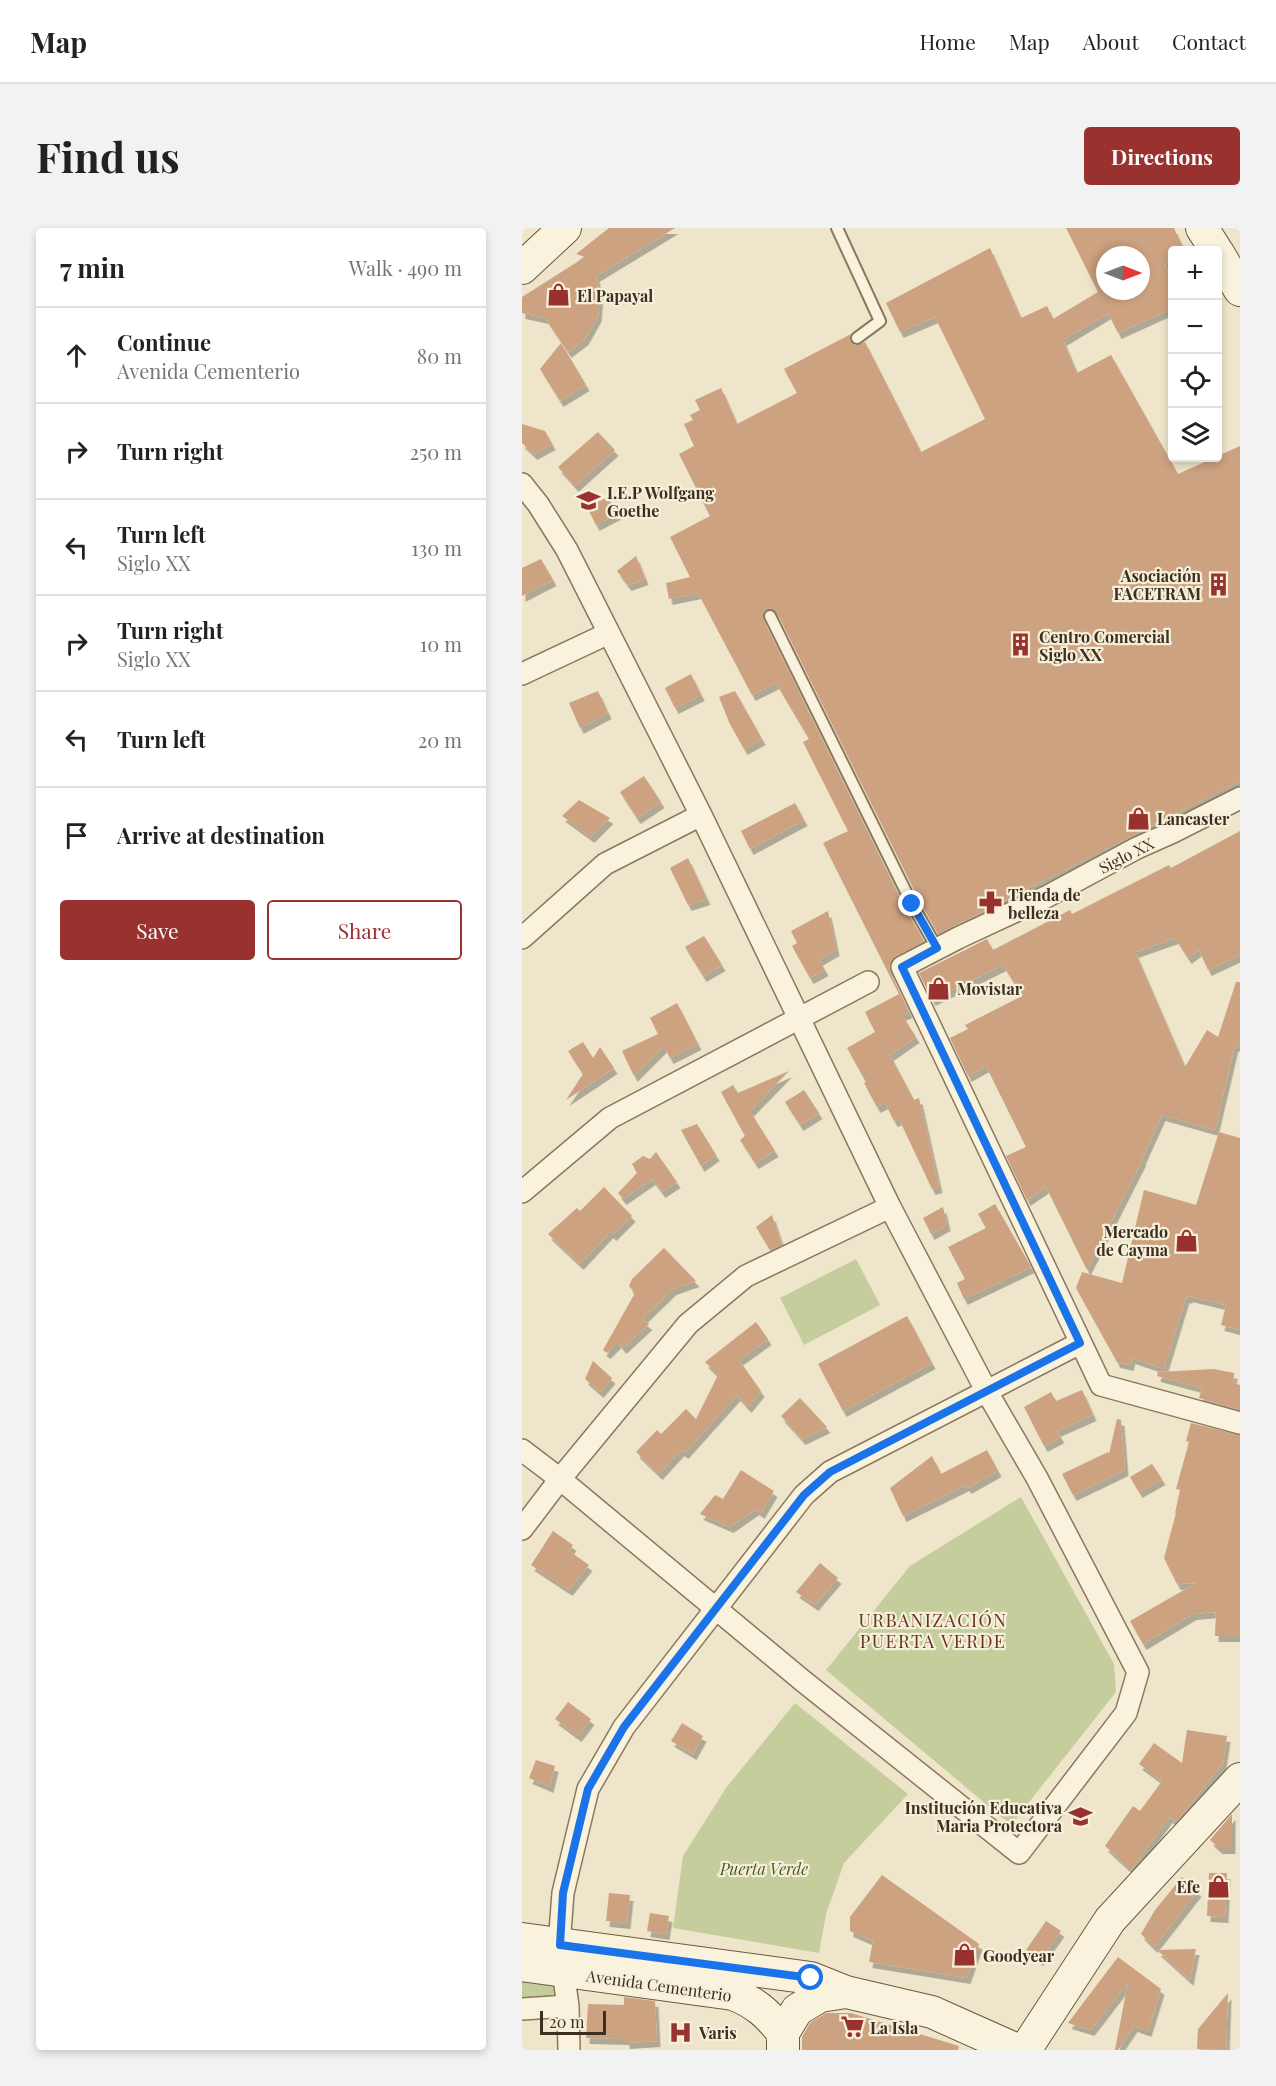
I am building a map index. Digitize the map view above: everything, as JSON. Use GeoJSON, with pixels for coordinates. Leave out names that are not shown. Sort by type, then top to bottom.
{"type":"FeatureCollection","features":[{"type":"Feature","properties":{"kind":"main road"},"geometry":{"type":"LineString","coordinates":[[522,268],[565,228]]}},
{"type":"Feature","properties":{"kind":"main road"},"geometry":{"type":"LineString","coordinates":[[1202,228],[1213,246]]}},
{"type":"Feature","properties":{"kind":"main road"},"geometry":{"type":"LineString","coordinates":[[1222,260],[1240,290]]}},
{"type":"Feature","properties":{"kind":"main road"},"geometry":{"type":"LineString","coordinates":[[1025,2050],[1110,1920],[1240,1779]]}},
{"type":"Feature","properties":{"kind":"main road","name":"Avenida Cementerio"},"geometry":{"type":"LineString","coordinates":[[522,1939],[561,1958],[733,1994],[752,2002],[769,2015],[783,2041]]}},
{"type":"Feature","properties":{"kind":"main road","name":"Avenida Cementerio"},"geometry":{"type":"LineString","coordinates":[[522,1965],[561,1958],[811,1978],[846,1992],[932,2012],[1017,2050]]}},
{"type":"Feature","properties":{"kind":"main road"},"geometry":{"type":"LineString","coordinates":[[783,2041],[797,2010],[820,1996],[846,1992]]}},
{"type":"Feature","properties":{"kind":"street"},"geometry":{"type":"LineString","coordinates":[[522,484],[538,504],[567,550],[701,815],[890,1207],[987,1392],[1037,1478],[1138,1672],[1126,1713],[1019,1853],[803,1681],[522,1450]]}},
{"type":"Feature","properties":{"kind":"street"},"geometry":{"type":"LineString","coordinates":[[522,674],[609,633]]}},
{"type":"Feature","properties":{"kind":"street","name":"Siglo XX"},"geometry":{"type":"LineString","coordinates":[[1080,1343],[902,967],[1240,798]]}},
{"type":"Feature","properties":{"kind":"street"},"geometry":{"type":"LineString","coordinates":[[522,938],[605,864],[701,815]]}},
{"type":"Feature","properties":{"kind":"street"},"geometry":{"type":"LineString","coordinates":[[522,1192],[610,1118],[868,982]]}},
{"type":"Feature","properties":{"kind":"street"},"geometry":{"type":"LineString","coordinates":[[522,1529],[560,1479],[688,1324],[746,1276],[890,1207]]}},
{"type":"Feature","properties":{"kind":"street"},"geometry":{"type":"LineString","coordinates":[[569,2050],[568,2006],[561,1958],[563,1893],[588,1789],[624,1727],[804,1495],[830,1472],[1080,1343],[1101,1385],[1240,1423]]}},
{"type":"Feature","properties":{"kind":"street"},"geometry":{"type":"LineString","coordinates":[[522,2009],[568,2006]]}},
{"type":"Feature","properties":{"kind":"lane"},"geometry":{"type":"LineString","coordinates":[[837,228],[880,321],[857,338]]}},
{"type":"Feature","properties":{"kind":"lane"},"geometry":{"type":"LineString","coordinates":[[770,616],[912,904],[937,948]]}},
{"type":"Feature","properties":{"kind":"green space"},"geometry":{"type":"Polygon","coordinates":[[[856,1259],[880,1305],[804,1345],[780,1298],[856,1259]]]}},
{"type":"Feature","properties":{"kind":"green space"},"geometry":{"type":"Polygon","coordinates":[[[1021,1497],[1114,1664],[1116,1692],[1011,1825],[826,1670],[910,1566],[1021,1497]]]}},
{"type":"Feature","properties":{"kind":"green space","name":"Puerta Verde"},"geometry":{"type":"Polygon","coordinates":[[[795,1703],[908,1794],[844,1863],[826,1914],[819,1953],[673,1928],[683,1856],[726,1788],[795,1703]]]}},
{"type":"Feature","properties":{"kind":"green space"},"geometry":{"type":"Polygon","coordinates":[[[522,1971],[557,1976],[555,1997],[522,1999],[522,1971]]]}},
{"type":"Feature","properties":{"kind":"building"},"geometry":{"type":"Polygon","coordinates":[[[609,228],[675,228],[596,276],[600,294],[598,316],[585,339],[568,352],[545,318],[522,313],[522,297],[585,257],[576,254],[609,228]]]}},
{"type":"Feature","properties":{"kind":"building","name":"Centro Comercial Siglo XX"},"geometry":{"type":"Polygon","coordinates":[[[1066,228],[1174,228],[1182,246],[1168,246],[1168,262],[1165,264],[1168,273],[1168,310],[1118,333],[1108,313],[1063,340],[1077,373],[1111,355],[1168,456],[1168,462],[1171,462],[1178,474],[1205,462],[1222,462],[1222,454],[1240,446],[1240,781],[938,934],[777,613],[771,609],[764,611],[763,619],[905,908],[924,941],[896,956],[889,966],[909,1012],[902,1015],[916,1037],[890,1055],[914,1100],[919,1098],[939,1187],[932,1189],[899,1119],[894,1121],[885,1103],[877,1107],[847,1048],[875,1032],[865,1012],[899,994],[823,843],[848,831],[803,742],[809,739],[776,683],[752,695],[698,593],[669,599],[666,583],[690,577],[670,537],[710,516],[679,454],[694,446],[684,424],[693,420],[690,415],[700,410],[695,400],[721,388],[737,424],[797,393],[784,369],[851,334],[850,339],[854,345],[865,342],[921,452],[985,419],[935,317],[900,332],[886,303],[990,248],[1021,318],[1047,306],[1053,319],[1096,293],[1096,300],[1150,300],[1150,246],[1096,246],[1096,288],[1066,228]]]}},
{"type":"Feature","properties":{"kind":"building"},"geometry":{"type":"Polygon","coordinates":[[[561,343],[586,385],[560,401],[540,369],[561,343]]]}},
{"type":"Feature","properties":{"kind":"building"},"geometry":{"type":"Polygon","coordinates":[[[522,424],[545,431],[552,444],[534,454],[522,443],[522,424]]]}},
{"type":"Feature","properties":{"kind":"building"},"geometry":{"type":"Polygon","coordinates":[[[598,432],[615,450],[575,486],[558,467],[598,432]]]}},
{"type":"Feature","properties":{"kind":"building"},"geometry":{"type":"Polygon","coordinates":[[[608,497],[617,514],[596,525],[587,507],[608,497]]]}},
{"type":"Feature","properties":{"kind":"building"},"geometry":{"type":"Polygon","coordinates":[[[636,556],[645,579],[628,585],[617,571],[636,556]]]}},
{"type":"Feature","properties":{"kind":"building"},"geometry":{"type":"Polygon","coordinates":[[[541,559],[553,580],[522,596],[522,568],[541,559]]]}},
{"type":"Feature","properties":{"kind":"building"},"geometry":{"type":"Polygon","coordinates":[[[691,674],[701,695],[675,708],[665,688],[691,674]]]}},
{"type":"Feature","properties":{"kind":"building"},"geometry":{"type":"Polygon","coordinates":[[[598,691],[608,713],[580,728],[569,703],[598,691]]]}},
{"type":"Feature","properties":{"kind":"building"},"geometry":{"type":"Polygon","coordinates":[[[735,691],[762,739],[744,749],[729,722],[719,697],[735,691]]]}},
{"type":"Feature","properties":{"kind":"building"},"geometry":{"type":"Polygon","coordinates":[[[644,776],[661,802],[637,818],[620,792],[644,776]]]}},
{"type":"Feature","properties":{"kind":"building"},"geometry":{"type":"Polygon","coordinates":[[[579,800],[610,818],[591,837],[562,816],[579,800]]]}},
{"type":"Feature","properties":{"kind":"building"},"geometry":{"type":"Polygon","coordinates":[[[795,803],[804,820],[750,849],[741,831],[795,803]]]}},
{"type":"Feature","properties":{"kind":"building"},"geometry":{"type":"Polygon","coordinates":[[[1240,831],[1240,955],[1208,970],[1199,950],[1188,958],[1175,938],[1135,952],[1185,1067],[1207,1030],[1218,1037],[1236,982],[1240,982],[1240,1047],[1235,1045],[1215,1130],[1162,1115],[1143,1159],[1087,1270],[1046,1187],[1027,1200],[1006,1156],[1026,1147],[986,1066],[968,1076],[950,1038],[968,1029],[965,1025],[1022,996],[1003,965],[932,1000],[919,973],[987,939],[993,950],[1070,910],[1072,914],[1169,865],[1171,868],[1240,831]]]}},
{"type":"Feature","properties":{"kind":"building"},"geometry":{"type":"Polygon","coordinates":[[[688,858],[707,899],[688,905],[670,868],[688,858]]]}},
{"type":"Feature","properties":{"kind":"building"},"geometry":{"type":"Polygon","coordinates":[[[828,911],[836,950],[819,960],[825,970],[810,978],[792,946],[797,943],[791,931],[828,911]]]}},
{"type":"Feature","properties":{"kind":"building"},"geometry":{"type":"Polygon","coordinates":[[[704,936],[722,965],[703,976],[685,947],[704,936]]]}},
{"type":"Feature","properties":{"kind":"building"},"geometry":{"type":"Polygon","coordinates":[[[677,1003],[698,1044],[670,1058],[664,1046],[634,1076],[622,1051],[658,1034],[650,1018],[677,1003]]]}},
{"type":"Feature","properties":{"kind":"building"},"geometry":{"type":"Polygon","coordinates":[[[583,1042],[593,1058],[600,1047],[614,1068],[566,1100],[583,1074],[568,1051],[583,1042]]]}},
{"type":"Feature","properties":{"kind":"building"},"geometry":{"type":"Polygon","coordinates":[[[789,1071],[750,1111],[775,1151],[755,1163],[740,1140],[745,1136],[721,1092],[733,1085],[738,1093],[789,1071]]]}},
{"type":"Feature","properties":{"kind":"building"},"geometry":{"type":"Polygon","coordinates":[[[804,1090],[819,1113],[800,1125],[785,1102],[804,1090]]]}},
{"type":"Feature","properties":{"kind":"building"},"geometry":{"type":"Polygon","coordinates":[[[697,1124],[716,1155],[701,1166],[681,1130],[697,1124]]]}},
{"type":"Feature","properties":{"kind":"building"},"geometry":{"type":"Polygon","coordinates":[[[1219,1132],[1240,1138],[1240,1330],[1221,1325],[1226,1305],[1189,1296],[1189,1298],[1186,1297],[1164,1369],[1132,1358],[1130,1365],[1117,1362],[1076,1288],[1082,1272],[1122,1283],[1144,1190],[1196,1205],[1219,1132]]]}},
{"type":"Feature","properties":{"kind":"building"},"geometry":{"type":"Polygon","coordinates":[[[656,1152],[677,1182],[662,1192],[652,1179],[623,1199],[618,1193],[637,1173],[632,1164],[643,1156],[650,1159],[656,1152]]]}},
{"type":"Feature","properties":{"kind":"building"},"geometry":{"type":"Polygon","coordinates":[[[604,1187],[632,1216],[613,1235],[610,1232],[580,1264],[548,1234],[577,1208],[580,1211],[604,1187]]]}},
{"type":"Feature","properties":{"kind":"building"},"geometry":{"type":"Polygon","coordinates":[[[995,1204],[1031,1267],[964,1299],[957,1283],[965,1279],[948,1247],[986,1228],[978,1214],[995,1204]]]}},
{"type":"Feature","properties":{"kind":"building"},"geometry":{"type":"Polygon","coordinates":[[[943,1207],[947,1225],[931,1234],[923,1218],[943,1207]]]}},
{"type":"Feature","properties":{"kind":"building"},"geometry":{"type":"Polygon","coordinates":[[[772,1215],[782,1245],[770,1250],[756,1227],[772,1215]]]}},
{"type":"Feature","properties":{"kind":"building"},"geometry":{"type":"Polygon","coordinates":[[[664,1248],[696,1281],[673,1289],[642,1319],[649,1324],[623,1348],[618,1342],[607,1353],[603,1350],[635,1293],[629,1286],[632,1279],[664,1248]]]}},
{"type":"Feature","properties":{"kind":"building"},"geometry":{"type":"Polygon","coordinates":[[[907,1316],[932,1363],[843,1411],[818,1364],[907,1316]]]}},
{"type":"Feature","properties":{"kind":"building"},"geometry":{"type":"Polygon","coordinates":[[[756,1322],[768,1339],[739,1360],[761,1391],[748,1407],[737,1395],[685,1453],[681,1450],[659,1474],[636,1452],[657,1430],[661,1434],[686,1409],[696,1419],[718,1375],[705,1362],[756,1322]]]}},
{"type":"Feature","properties":{"kind":"building"},"geometry":{"type":"Polygon","coordinates":[[[593,1361],[612,1378],[600,1392],[585,1379],[593,1361]]]}},
{"type":"Feature","properties":{"kind":"building"},"geometry":{"type":"Polygon","coordinates":[[[1214,1369],[1234,1373],[1233,1383],[1240,1385],[1240,1410],[1199,1398],[1202,1388],[1157,1376],[1158,1372],[1214,1369]]]}},
{"type":"Feature","properties":{"kind":"building"},"geometry":{"type":"Polygon","coordinates":[[[1082,1390],[1093,1415],[1057,1431],[1061,1437],[1044,1446],[1024,1407],[1051,1392],[1056,1401],[1082,1390]]]}},
{"type":"Feature","properties":{"kind":"building"},"geometry":{"type":"Polygon","coordinates":[[[800,1398],[827,1427],[802,1439],[781,1416],[800,1398]]]}},
{"type":"Feature","properties":{"kind":"building"},"geometry":{"type":"Polygon","coordinates":[[[1117,1419],[1121,1420],[1125,1470],[1073,1495],[1062,1474],[1108,1452],[1109,1454],[1117,1419]]]}},
{"type":"Feature","properties":{"kind":"building"},"geometry":{"type":"Polygon","coordinates":[[[1191,1423],[1240,1435],[1240,1636],[1215,1636],[1216,1612],[1193,1614],[1143,1644],[1130,1621],[1196,1583],[1177,1584],[1164,1558],[1176,1513],[1180,1490],[1176,1489],[1189,1442],[1186,1441],[1191,1423]]]}},
{"type":"Feature","properties":{"kind":"building"},"geometry":{"type":"Polygon","coordinates":[[[987,1450],[998,1471],[968,1488],[966,1485],[903,1516],[890,1488],[932,1456],[941,1474],[987,1450]]]}},
{"type":"Feature","properties":{"kind":"building"},"geometry":{"type":"Polygon","coordinates":[[[1152,1464],[1162,1479],[1139,1492],[1130,1477],[1152,1464]]]}},
{"type":"Feature","properties":{"kind":"building"},"geometry":{"type":"Polygon","coordinates":[[[741,1470],[774,1491],[761,1513],[756,1509],[730,1527],[700,1514],[715,1495],[723,1499],[741,1470]]]}},
{"type":"Feature","properties":{"kind":"building"},"geometry":{"type":"Polygon","coordinates":[[[553,1531],[573,1545],[569,1551],[589,1565],[569,1590],[531,1565],[553,1531]]]}},
{"type":"Feature","properties":{"kind":"building"},"geometry":{"type":"Polygon","coordinates":[[[820,1563],[838,1578],[815,1605],[796,1592],[820,1563]]]}},
{"type":"Feature","properties":{"kind":"building"},"geometry":{"type":"Polygon","coordinates":[[[568,1702],[591,1719],[578,1736],[555,1719],[568,1702]]]}},
{"type":"Feature","properties":{"kind":"building"},"geometry":{"type":"Polygon","coordinates":[[[682,1723],[703,1736],[693,1754],[671,1741],[682,1723]]]}},
{"type":"Feature","properties":{"kind":"building"},"geometry":{"type":"Polygon","coordinates":[[[1187,1730],[1227,1736],[1223,1763],[1176,1822],[1169,1817],[1131,1870],[1105,1846],[1133,1806],[1140,1811],[1162,1781],[1139,1764],[1154,1743],[1182,1763],[1187,1730]]]}},
{"type":"Feature","properties":{"kind":"building"},"geometry":{"type":"Polygon","coordinates":[[[536,1760],[555,1766],[550,1787],[529,1778],[536,1760]]]}},
{"type":"Feature","properties":{"kind":"building"},"geometry":{"type":"Polygon","coordinates":[[[1232,1814],[1232,1848],[1219,1848],[1210,1840],[1232,1814]]]}},
{"type":"Feature","properties":{"kind":"building"},"geometry":{"type":"Polygon","coordinates":[[[1209,1873],[1227,1873],[1225,1917],[1207,1916],[1209,1873]]]}},
{"type":"Feature","properties":{"kind":"building"},"geometry":{"type":"Polygon","coordinates":[[[882,1875],[979,1944],[967,1978],[869,1962],[873,1941],[850,1931],[850,1917],[882,1875]]]}},
{"type":"Feature","properties":{"kind":"building"},"geometry":{"type":"Polygon","coordinates":[[[1182,1877],[1198,1891],[1154,1947],[1141,1934],[1155,1910],[1182,1877]]]}},
{"type":"Feature","properties":{"kind":"building"},"geometry":{"type":"Polygon","coordinates":[[[609,1893],[630,1895],[627,1923],[606,1921],[609,1893]]]}},
{"type":"Feature","properties":{"kind":"building"},"geometry":{"type":"Polygon","coordinates":[[[650,1913],[669,1916],[666,1934],[647,1931],[650,1913]]]}},
{"type":"Feature","properties":{"kind":"building"},"geometry":{"type":"Polygon","coordinates":[[[1046,1921],[1061,1931],[1040,1960],[1026,1950],[1046,1921]]]}},
{"type":"Feature","properties":{"kind":"building"},"geometry":{"type":"Polygon","coordinates":[[[1196,1949],[1190,1980],[1157,1950],[1196,1949]]]}},
{"type":"Feature","properties":{"kind":"building"},"geometry":{"type":"Polygon","coordinates":[[[1118,1957],[1161,1989],[1148,2031],[1134,2026],[1118,2050],[1115,2050],[1128,1982],[1091,2030],[1068,2023],[1118,1957]]]}},
{"type":"Feature","properties":{"kind":"building"},"geometry":{"type":"Polygon","coordinates":[[[1228,1993],[1226,2050],[1197,2049],[1198,2029],[1228,1993]]]}},
{"type":"Feature","properties":{"kind":"building"},"geometry":{"type":"Polygon","coordinates":[[[624,1997],[655,2001],[657,2041],[626,2043],[626,2039],[586,2038],[588,2004],[624,2005],[624,1997]]]}},
{"type":"Feature","properties":{"kind":"building","name":"La Isla"},"geometry":{"type":"Polygon","coordinates":[[[826,2013],[851,2013],[959,2046],[958,2050],[802,2050],[802,2037],[810,2023],[826,2013]]]}},
{"type":"Feature","properties":{"kind":"place","name":"El Papayal"},"geometry":{"type":"Point","coordinates":[559,295]}},
{"type":"Feature","properties":{"kind":"place","name":"I.E.P Wolfgang Goethe"},"geometry":{"type":"Point","coordinates":[589,501]}},
{"type":"Feature","properties":{"kind":"place","name":"Asociación FACETRAM"},"geometry":{"type":"Point","coordinates":[1219,584]}},
{"type":"Feature","properties":{"kind":"place","name":"Centro Comercial Siglo XX"},"geometry":{"type":"Point","coordinates":[1021,645]}},
{"type":"Feature","properties":{"kind":"place","name":"Lancaster"},"geometry":{"type":"Point","coordinates":[1139,818]}},
{"type":"Feature","properties":{"kind":"place","name":"Tienda de belleza"},"geometry":{"type":"Point","coordinates":[990,903]}},
{"type":"Feature","properties":{"kind":"place","name":"Movistar"},"geometry":{"type":"Point","coordinates":[939,988]}},
{"type":"Feature","properties":{"kind":"place","name":"Mercado de Cayma"},"geometry":{"type":"Point","coordinates":[1186,1240]}},
{"type":"Feature","properties":{"kind":"place","name":"Institución Educativa Maria Protectora"},"geometry":{"type":"Point","coordinates":[1080,1816]}},
{"type":"Feature","properties":{"kind":"place","name":"Efe"},"geometry":{"type":"Point","coordinates":[1218,1886]}},
{"type":"Feature","properties":{"kind":"place","name":"Goodyear"},"geometry":{"type":"Point","coordinates":[965,1955]}},
{"type":"Feature","properties":{"kind":"place","name":"La Isla"},"geometry":{"type":"Point","coordinates":[852,2027]}},
{"type":"Feature","properties":{"kind":"place","name":"Varis"},"geometry":{"type":"Point","coordinates":[681,2032]}},
{"type":"Feature","properties":{"kind":"district","name":"URBANIZACIÓN PUERTA VERDE"},"geometry":{"type":"Point","coordinates":[933,1630]}},
{"type":"Feature","properties":{"kind":"route"},"geometry":{"type":"LineString","coordinates":[[811,1978],[560,1945],[563,1893],[588,1789],[624,1727],[804,1495],[830,1472],[1080,1343],[902,967],[937,948],[912,904]]}}]}
